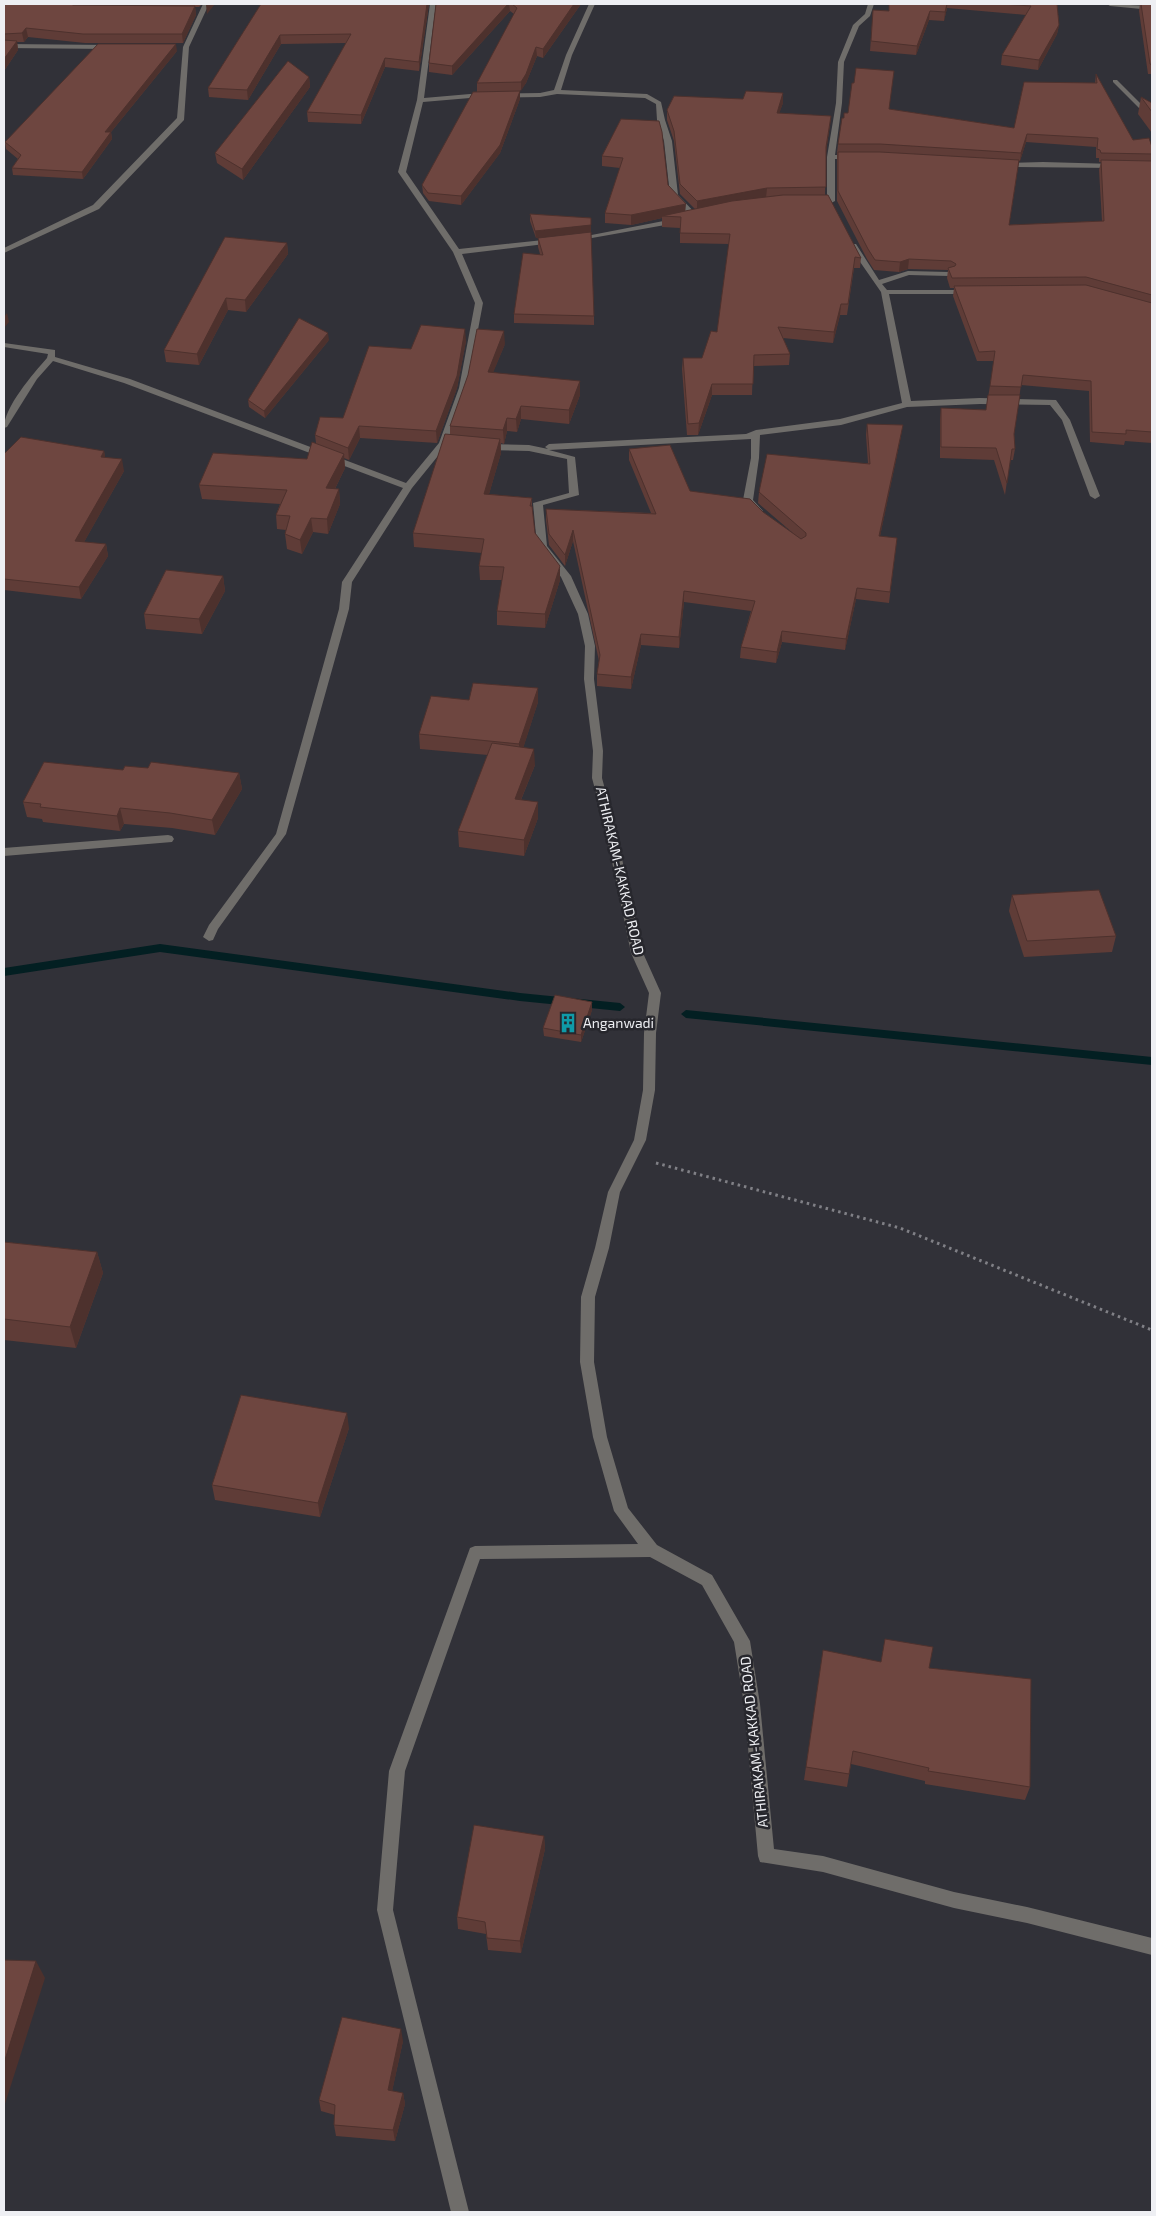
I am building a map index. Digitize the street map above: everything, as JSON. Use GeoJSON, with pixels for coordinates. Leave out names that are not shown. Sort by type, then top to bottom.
{"type":"FeatureCollection","features":[{"type":"Feature","properties":{"kind":"street"},"geometry":{"type":"LineString","coordinates":[[208,937],[281,834],[344,609],[347,582],[408,487],[443,443],[463,388],[479,303],[456,252],[402,172],[420,100],[433,4]]}},
{"type":"Feature","properties":{"kind":"street"},"geometry":{"type":"LineString","coordinates":[[557,92],[569,55],[592,4]]}},
{"type":"Feature","properties":{"kind":"street"},"geometry":{"type":"LineString","coordinates":[[835,209],[831,201],[832,157],[839,103],[841,62],[856,25],[868,14],[871,4]]}},
{"type":"Feature","properties":{"kind":"street"},"geometry":{"type":"LineString","coordinates":[[1110,4],[1152,8]]}},
{"type":"Feature","properties":{"kind":"street"},"geometry":{"type":"LineString","coordinates":[[192,10],[204,7]]}},
{"type":"Feature","properties":{"kind":"street"},"geometry":{"type":"LineString","coordinates":[[4,251],[96,207],[181,118],[186,47],[204,7]]}},
{"type":"Feature","properties":{"kind":"street"},"geometry":{"type":"LineString","coordinates":[[4,46],[119,47]]}},
{"type":"Feature","properties":{"kind":"street"},"geometry":{"type":"LineString","coordinates":[[177,47],[186,47]]}},
{"type":"Feature","properties":{"kind":"street"},"geometry":{"type":"LineString","coordinates":[[1115,81],[1152,119]]}},
{"type":"Feature","properties":{"kind":"street"},"geometry":{"type":"LineString","coordinates":[[420,100],[470,96],[540,95],[557,92],[647,96],[659,103],[661,120],[668,141],[674,195],[693,215]]}},
{"type":"Feature","properties":{"kind":"street"},"geometry":{"type":"LineString","coordinates":[[832,157],[860,157]]}},
{"type":"Feature","properties":{"kind":"street"},"geometry":{"type":"LineString","coordinates":[[998,165],[1121,166]]}},
{"type":"Feature","properties":{"kind":"street"},"geometry":{"type":"LineString","coordinates":[[822,201],[831,201]]}},
{"type":"Feature","properties":{"kind":"street"},"geometry":{"type":"LineString","coordinates":[[456,252],[581,238],[702,214]]}},
{"type":"Feature","properties":{"kind":"street"},"geometry":{"type":"LineString","coordinates":[[848,235],[861,261],[873,274],[877,283],[885,292],[907,404]]}},
{"type":"Feature","properties":{"kind":"street"},"geometry":{"type":"LineString","coordinates":[[877,283],[908,274],[949,274]]}},
{"type":"Feature","properties":{"kind":"street"},"geometry":{"type":"LineString","coordinates":[[885,292],[974,292]]}},
{"type":"Feature","properties":{"kind":"street"},"geometry":{"type":"LineString","coordinates":[[4,345],[52,352],[51,358],[34,378],[4,425]]}},
{"type":"Feature","properties":{"kind":"street"},"geometry":{"type":"LineString","coordinates":[[51,358],[127,381],[408,487]]}},
{"type":"Feature","properties":{"kind":"street"},"geometry":{"type":"LineString","coordinates":[[529,448],[748,437],[756,433],[841,422],[907,404],[980,400],[1053,402],[1066,420],[1095,496]]}},
{"type":"Feature","properties":{"kind":"street"},"geometry":{"type":"LineString","coordinates":[[756,433],[755,458],[748,500],[766,519]]}},
{"type":"Feature","properties":{"kind":"street","name":"ATHIRAKAM-KAKKAD ROAD"},"geometry":{"type":"LineString","coordinates":[[443,443],[511,449],[529,448],[571,457],[574,494],[538,503],[542,546],[566,576],[583,614],[590,646],[589,678],[598,750],[597,778],[609,823],[637,953],[655,992],[650,1033],[649,1090],[640,1140],[614,1192],[602,1248],[588,1297],[587,1362],[600,1437],[621,1511],[652,1550],[707,1580],[742,1641],[752,1704],[766,1856],[824,1864],[954,1900],[1027,1915],[1152,1947]]}},
{"type":"Feature","properties":{"kind":"street"},"geometry":{"type":"LineString","coordinates":[[4,852],[168,839]]}},
{"type":"Feature","properties":{"kind":"street"},"geometry":{"type":"LineString","coordinates":[[460,2212],[385,1910],[397,1771],[475,1552],[652,1550]]}},
{"type":"Feature","properties":{"kind":"path"},"geometry":{"type":"LineString","coordinates":[[631,1157],[900,1228],[1152,1330]]}},
{"type":"Feature","properties":{"kind":"building"},"geometry":{"type":"Polygon","coordinates":[[[4,4],[195,6],[182,34],[83,34],[26,28],[22,33],[4,34],[4,4]]]}},
{"type":"Feature","properties":{"kind":"building"},"geometry":{"type":"Polygon","coordinates":[[[261,4],[427,4],[419,62],[385,58],[361,115],[307,112],[351,34],[280,35],[247,90],[208,88],[261,4]]]}},
{"type":"Feature","properties":{"kind":"building"},"geometry":{"type":"Polygon","coordinates":[[[436,4],[508,4],[452,66],[429,63],[436,4]]]}},
{"type":"Feature","properties":{"kind":"building"},"geometry":{"type":"Polygon","coordinates":[[[512,4],[574,4],[543,49],[536,47],[521,82],[477,83],[517,8],[512,4]]]}},
{"type":"Feature","properties":{"kind":"building"},"geometry":{"type":"Polygon","coordinates":[[[889,4],[947,4],[945,12],[930,11],[917,46],[871,41],[873,10],[889,11],[889,4]]]}},
{"type":"Feature","properties":{"kind":"building"},"geometry":{"type":"Polygon","coordinates":[[[1002,4],[1057,4],[1059,25],[1039,60],[1002,55],[1031,6],[1002,4]]]}},
{"type":"Feature","properties":{"kind":"building"},"geometry":{"type":"Polygon","coordinates":[[[1141,4],[1152,4],[1152,65],[1150,64],[1141,4]]]}},
{"type":"Feature","properties":{"kind":"building"},"geometry":{"type":"Polygon","coordinates":[[[4,40],[17,41],[4,59],[4,40]]]}},
{"type":"Feature","properties":{"kind":"building"},"geometry":{"type":"Polygon","coordinates":[[[98,44],[176,44],[105,132],[111,132],[82,172],[12,168],[21,155],[5,142],[98,44]]]}},
{"type":"Feature","properties":{"kind":"building"},"geometry":{"type":"Polygon","coordinates":[[[288,61],[309,77],[242,169],[215,153],[288,61]]]}},
{"type":"Feature","properties":{"kind":"building"},"geometry":{"type":"Polygon","coordinates":[[[856,68],[894,71],[889,109],[1014,128],[1024,82],[1097,83],[1096,74],[1133,140],[1149,138],[1152,154],[1101,153],[1097,149],[1098,138],[1027,134],[1021,153],[880,144],[838,144],[842,118],[844,118],[844,113],[848,113],[856,68]]]}},
{"type":"Feature","properties":{"kind":"building"},"geometry":{"type":"Polygon","coordinates":[[[520,91],[500,145],[461,196],[428,193],[422,185],[473,92],[520,91]]]}},
{"type":"Feature","properties":{"kind":"building"},"geometry":{"type":"Polygon","coordinates":[[[746,91],[783,93],[777,113],[831,116],[826,147],[826,187],[767,188],[697,201],[680,184],[674,131],[667,110],[674,96],[743,99],[746,91]]]}},
{"type":"Feature","properties":{"kind":"building"},"geometry":{"type":"Polygon","coordinates":[[[1141,97],[1152,103],[1152,112],[1141,97]]]}},
{"type":"Feature","properties":{"kind":"building"},"geometry":{"type":"Polygon","coordinates":[[[621,119],[659,121],[668,185],[686,204],[631,215],[605,213],[623,158],[602,156],[621,119]]]}},
{"type":"Feature","properties":{"kind":"building"},"geometry":{"type":"Polygon","coordinates":[[[838,152],[880,152],[1019,160],[1009,225],[1104,221],[1101,160],[1152,161],[1152,295],[1086,277],[952,278],[948,268],[956,264],[951,261],[909,259],[900,262],[875,260],[838,191],[838,152]]]}},
{"type":"Feature","properties":{"kind":"building"},"geometry":{"type":"Polygon","coordinates":[[[783,195],[828,195],[861,258],[855,257],[848,304],[841,304],[834,332],[778,327],[790,354],[754,355],[753,384],[712,384],[699,423],[688,424],[683,358],[702,358],[711,331],[717,332],[730,234],[680,233],[681,217],[662,216],[732,201],[783,195]]]}},
{"type":"Feature","properties":{"kind":"building"},"geometry":{"type":"Polygon","coordinates":[[[530,214],[591,218],[591,225],[535,231],[530,214]]]}},
{"type":"Feature","properties":{"kind":"building"},"geometry":{"type":"Polygon","coordinates":[[[591,232],[594,316],[514,314],[523,253],[543,255],[538,238],[591,232]]]}},
{"type":"Feature","properties":{"kind":"building"},"geometry":{"type":"Polygon","coordinates":[[[225,237],[287,243],[245,300],[226,298],[197,354],[164,350],[225,237]]]}},
{"type":"Feature","properties":{"kind":"building"},"geometry":{"type":"Polygon","coordinates":[[[1086,285],[1152,303],[1152,432],[1126,430],[1126,434],[1092,432],[1091,381],[1023,375],[1021,387],[990,386],[995,351],[979,352],[954,286],[1086,285]]]}},
{"type":"Feature","properties":{"kind":"building"},"geometry":{"type":"Polygon","coordinates":[[[299,318],[328,333],[264,411],[248,400],[299,318]]]}},
{"type":"Feature","properties":{"kind":"building"},"geometry":{"type":"Polygon","coordinates":[[[421,325],[465,329],[457,376],[436,431],[359,426],[348,448],[315,435],[320,417],[343,418],[369,346],[411,349],[421,325]]]}},
{"type":"Feature","properties":{"kind":"building"},"geometry":{"type":"Polygon","coordinates":[[[477,329],[504,331],[488,372],[580,381],[569,410],[521,406],[516,419],[507,418],[503,430],[450,426],[468,375],[477,329]]]}},
{"type":"Feature","properties":{"kind":"building"},"geometry":{"type":"Polygon","coordinates":[[[988,395],[1020,395],[1014,434],[1015,449],[1012,449],[1007,483],[996,448],[941,447],[941,408],[986,410],[988,395]]]}},
{"type":"Feature","properties":{"kind":"building"},"geometry":{"type":"Polygon","coordinates":[[[867,424],[903,425],[879,536],[897,538],[890,592],[857,588],[846,639],[782,631],[777,652],[741,647],[755,601],[684,591],[679,637],[641,634],[631,677],[597,674],[600,655],[573,530],[565,555],[549,534],[546,509],[656,514],[629,449],[670,445],[690,491],[750,499],[763,512],[801,539],[806,536],[806,533],[759,492],[767,454],[870,464],[867,424]]]}},
{"type":"Feature","properties":{"kind":"building"},"geometry":{"type":"Polygon","coordinates":[[[445,434],[500,439],[484,494],[532,498],[530,506],[532,506],[535,533],[560,566],[545,614],[497,611],[504,567],[479,566],[484,539],[413,533],[445,434]]]}},
{"type":"Feature","properties":{"kind":"building"},"geometry":{"type":"Polygon","coordinates":[[[21,437],[104,451],[101,457],[122,459],[75,541],[106,544],[79,587],[4,579],[4,454],[21,437]]]}},
{"type":"Feature","properties":{"kind":"building"},"geometry":{"type":"Polygon","coordinates":[[[312,442],[344,454],[326,488],[339,489],[327,519],[311,518],[300,540],[285,534],[290,516],[276,515],[287,490],[199,485],[213,453],[307,459],[312,442]]]}},
{"type":"Feature","properties":{"kind":"building"},"geometry":{"type":"Polygon","coordinates":[[[166,570],[223,576],[199,619],[144,614],[166,570]]]}},
{"type":"Feature","properties":{"kind":"building"},"geometry":{"type":"Polygon","coordinates":[[[473,683],[538,688],[519,744],[419,734],[431,696],[469,700],[473,683]]]}},
{"type":"Feature","properties":{"kind":"building"},"geometry":{"type":"Polygon","coordinates":[[[492,743],[534,749],[515,799],[538,802],[524,840],[458,831],[492,743]]]}},
{"type":"Feature","properties":{"kind":"building"},"geometry":{"type":"Polygon","coordinates":[[[44,762],[123,770],[125,766],[148,768],[151,762],[239,773],[212,820],[170,813],[120,808],[117,816],[40,807],[41,804],[23,802],[44,762]]]}},
{"type":"Feature","properties":{"kind":"building"},"geometry":{"type":"Polygon","coordinates":[[[1099,890],[1116,936],[1027,941],[1012,895],[1099,890]]]}},
{"type":"Feature","properties":{"kind":"building","name":"Anganwadi"},"geometry":{"type":"Polygon","coordinates":[[[555,995],[592,1002],[581,1035],[543,1028],[555,995]]]}},
{"type":"Feature","properties":{"kind":"building"},"geometry":{"type":"Polygon","coordinates":[[[4,1242],[97,1252],[70,1327],[4,1319],[4,1242]]]}},
{"type":"Feature","properties":{"kind":"building"},"geometry":{"type":"Polygon","coordinates":[[[241,1395],[347,1413],[318,1503],[212,1485],[241,1395]]]}},
{"type":"Feature","properties":{"kind":"building"},"geometry":{"type":"Polygon","coordinates":[[[885,1639],[933,1647],[929,1668],[1031,1679],[1030,1787],[928,1771],[929,1768],[853,1751],[849,1774],[806,1767],[823,1650],[881,1662],[885,1639]]]}},
{"type":"Feature","properties":{"kind":"building"},"geometry":{"type":"Polygon","coordinates":[[[474,1825],[544,1836],[520,1941],[487,1938],[485,1922],[457,1917],[474,1825]]]}},
{"type":"Feature","properties":{"kind":"building"},"geometry":{"type":"Polygon","coordinates":[[[4,1960],[36,1961],[4,2063],[4,1960]]]}},
{"type":"Feature","properties":{"kind":"building"},"geometry":{"type":"Polygon","coordinates":[[[342,2017],[401,2029],[388,2090],[403,2093],[393,2130],[334,2125],[335,2105],[319,2100],[342,2017]]]}},
{"type":"Feature","properties":{"kind":"waterway"},"geometry":{"type":"LineString","coordinates":[[4,972],[160,948],[520,997],[620,1007]]}},
{"type":"Feature","properties":{"kind":"waterway"},"geometry":{"type":"LineString","coordinates":[[686,1014],[1152,1061]]}},
{"type":"Feature","properties":{"kind":"place","name":"Anganwadi"},"geometry":{"type":"Point","coordinates":[568,1023]}}]}
